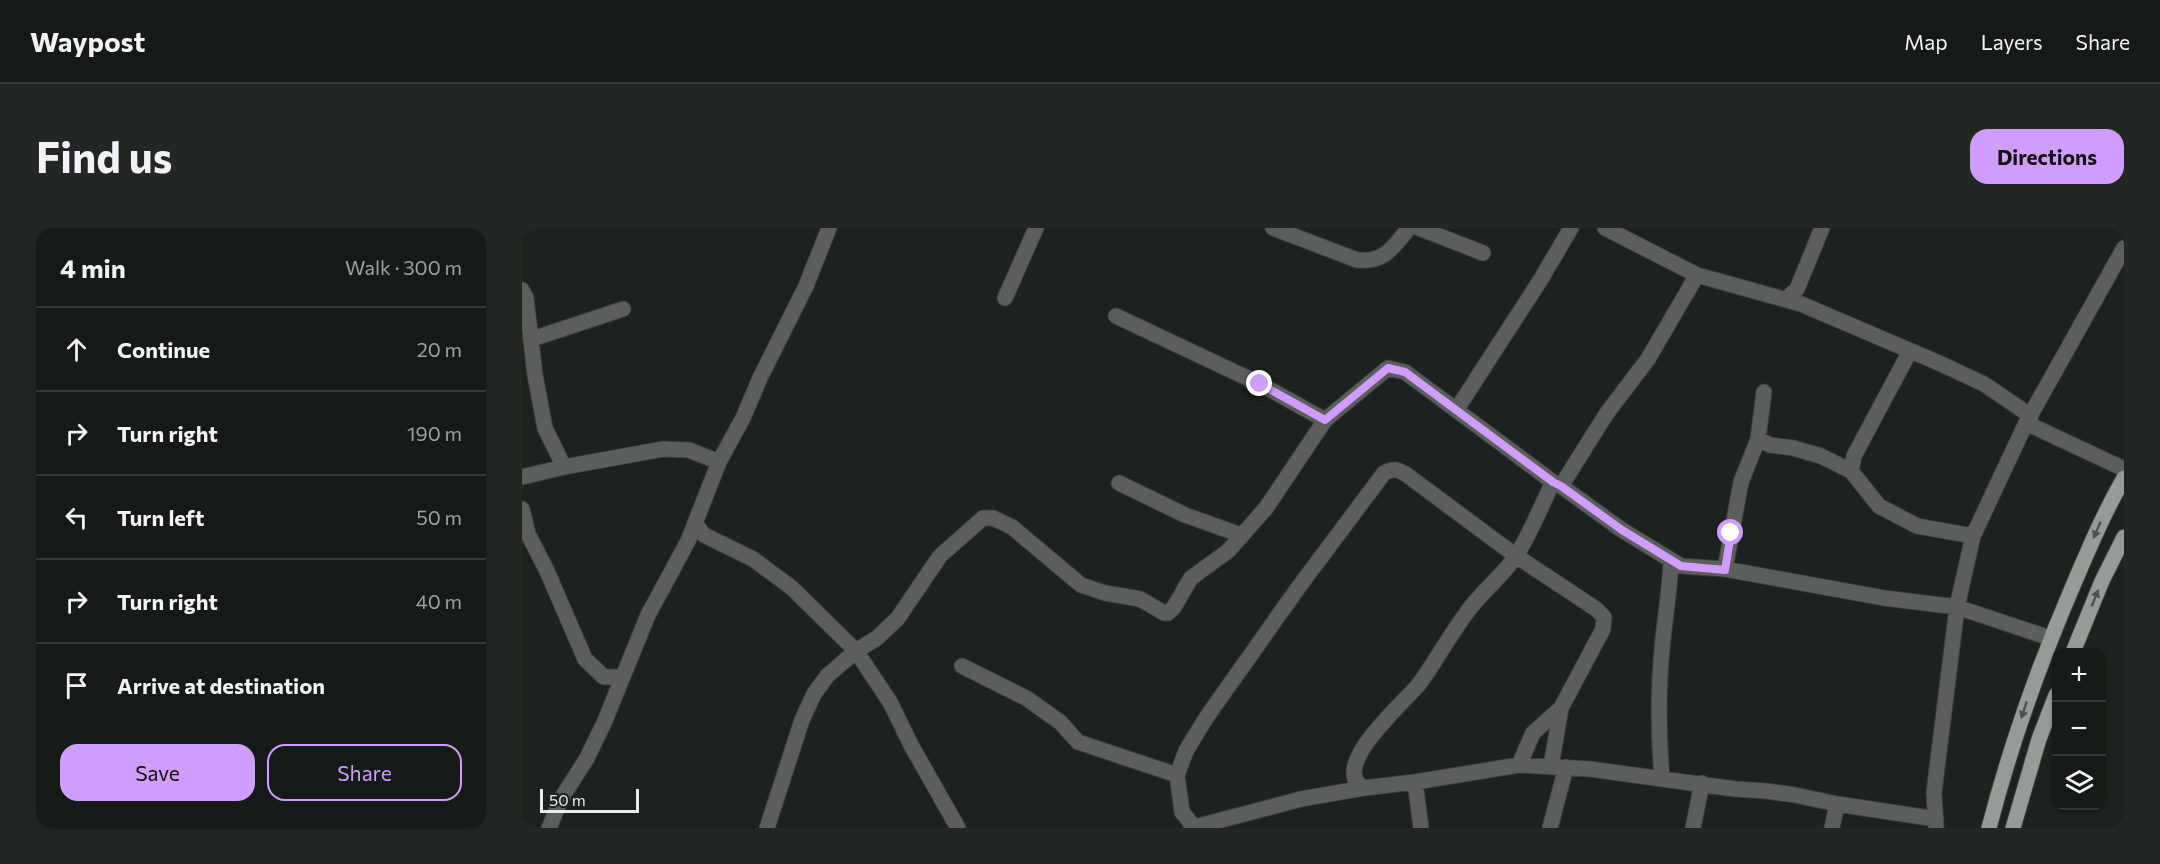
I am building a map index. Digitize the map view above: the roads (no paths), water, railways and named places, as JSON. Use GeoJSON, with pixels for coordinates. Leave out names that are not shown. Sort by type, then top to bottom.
{"type":"FeatureCollection","features":[{"type":"Feature","properties":{"kind":"main road"},"geometry":{"type":"LineString","coordinates":[[1989,828],[2028,698],[2050,638],[2107,508],[2124,478]]}},
{"type":"Feature","properties":{"kind":"main road"},"geometry":{"type":"LineString","coordinates":[[2075,648],[2102,581],[2124,537]]}},
{"type":"Feature","properties":{"kind":"main road"},"geometry":{"type":"LineString","coordinates":[[2013,828],[2039,739],[2053,702]]}},
{"type":"Feature","properties":{"kind":"street"},"geometry":{"type":"LineString","coordinates":[[549,828],[561,799],[588,758],[648,615],[688,541],[699,529],[719,462],[807,286],[829,228]]}},
{"type":"Feature","properties":{"kind":"street"},"geometry":{"type":"LineString","coordinates":[[1005,298],[1035,228]]}},
{"type":"Feature","properties":{"kind":"street"},"geometry":{"type":"LineString","coordinates":[[1273,228],[1365,261],[1389,253],[1409,228]]}},
{"type":"Feature","properties":{"kind":"street"},"geometry":{"type":"LineString","coordinates":[[1419,228],[1483,252]]}},
{"type":"Feature","properties":{"kind":"street"},"geometry":{"type":"LineString","coordinates":[[1457,409],[1571,228]]}},
{"type":"Feature","properties":{"kind":"street"},"geometry":{"type":"LineString","coordinates":[[1605,228],[1697,275],[1791,294],[1801,304],[1984,384],[2029,419],[2124,469]]}},
{"type":"Feature","properties":{"kind":"street"},"geometry":{"type":"LineString","coordinates":[[1791,294],[1822,228]]}},
{"type":"Feature","properties":{"kind":"street"},"geometry":{"type":"LineString","coordinates":[[1519,765],[1533,733],[1561,708],[1603,629],[1604,617],[1596,609],[1516,556],[1398,469],[1384,473],[1298,588],[1206,718],[1186,751],[1177,775],[1182,812],[1193,827],[1301,799],[1519,765],[1559,766],[1794,795],[1936,823],[1934,793],[1957,607],[1973,536],[2029,419],[2124,248]]}},
{"type":"Feature","properties":{"kind":"street"},"geometry":{"type":"LineString","coordinates":[[1364,788],[1354,777],[1355,768],[1378,726],[1419,685],[1471,606],[1516,556],[1557,484],[1648,360],[1697,275]]}},
{"type":"Feature","properties":{"kind":"street"},"geometry":{"type":"LineString","coordinates":[[522,290],[532,339],[535,375],[545,428],[564,467]]}},
{"type":"Feature","properties":{"kind":"street"},"geometry":{"type":"LineString","coordinates":[[532,339],[623,309]]}},
{"type":"Feature","properties":{"kind":"street"},"geometry":{"type":"LineString","coordinates":[[1116,316],[1260,384],[1325,420]]}},
{"type":"Feature","properties":{"kind":"street"},"geometry":{"type":"LineString","coordinates":[[1851,471],[1854,456],[1910,351]]}},
{"type":"Feature","properties":{"kind":"street"},"geometry":{"type":"LineString","coordinates":[[767,828],[802,720],[814,694],[827,676],[856,651],[877,638],[898,618],[940,556],[983,518],[993,518],[1012,527],[1081,585],[1105,593],[1140,599],[1168,613],[1191,578],[1228,551],[1266,508],[1325,420],[1388,368],[1405,372],[1622,530],[1681,566],[1725,570],[1884,598],[1957,607],[2050,638]]}},
{"type":"Feature","properties":{"kind":"street"},"geometry":{"type":"LineString","coordinates":[[1725,570],[1741,482],[1758,440],[1764,392]]}},
{"type":"Feature","properties":{"kind":"street"},"geometry":{"type":"LineString","coordinates":[[1758,440],[1770,445],[1793,448],[1821,456],[1851,471],[1878,506],[1917,526],[1973,536]]}},
{"type":"Feature","properties":{"kind":"street"},"geometry":{"type":"LineString","coordinates":[[522,477],[663,449],[689,450],[719,462]]}},
{"type":"Feature","properties":{"kind":"street"},"geometry":{"type":"LineString","coordinates":[[1119,483],[1185,514],[1241,535]]}},
{"type":"Feature","properties":{"kind":"street"},"geometry":{"type":"LineString","coordinates":[[522,509],[528,534],[547,571],[585,659],[604,677],[623,676]]}},
{"type":"Feature","properties":{"kind":"street"},"geometry":{"type":"LineString","coordinates":[[699,529],[753,559],[792,588],[856,651],[890,702],[911,745],[958,828]]}},
{"type":"Feature","properties":{"kind":"street"},"geometry":{"type":"LineString","coordinates":[[1662,778],[1658,727],[1671,560]]}},
{"type":"Feature","properties":{"kind":"street"},"geometry":{"type":"LineString","coordinates":[[962,666],[1026,698],[1060,722],[1078,741],[1177,775]]}},
{"type":"Feature","properties":{"kind":"street"},"geometry":{"type":"LineString","coordinates":[[1550,828],[1559,766],[1561,708]]}},
{"type":"Feature","properties":{"kind":"street"},"geometry":{"type":"LineString","coordinates":[[1415,782],[1421,828]]}},
{"type":"Feature","properties":{"kind":"street"},"geometry":{"type":"LineString","coordinates":[[1693,828],[1702,783]]}},
{"type":"Feature","properties":{"kind":"street"},"geometry":{"type":"LineString","coordinates":[[1832,828],[1837,804]]}}]}
